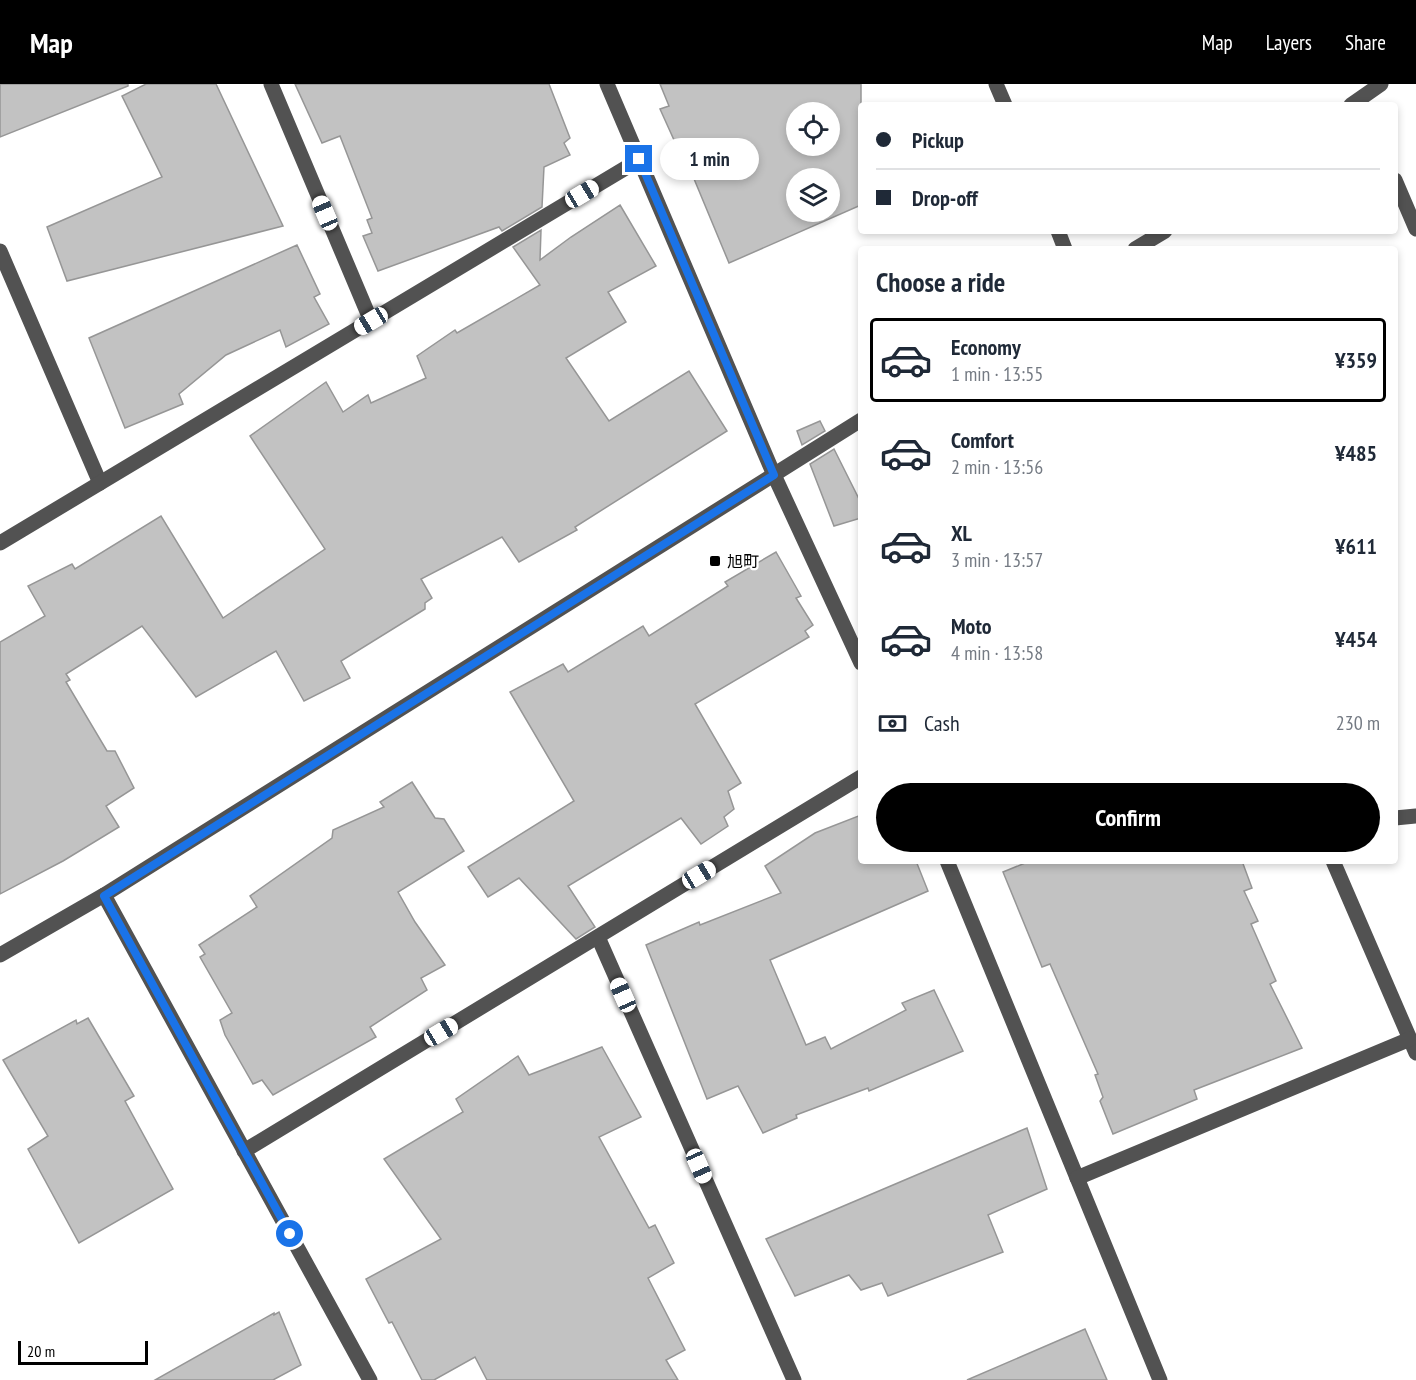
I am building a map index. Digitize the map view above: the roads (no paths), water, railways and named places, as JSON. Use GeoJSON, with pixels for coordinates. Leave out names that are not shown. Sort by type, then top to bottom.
{"type":"FeatureCollection","features":[{"type":"Feature","properties":{"kind":"street"},"geometry":{"type":"LineString","coordinates":[[271,84],[371,321]]}},
{"type":"Feature","properties":{"kind":"street"},"geometry":{"type":"LineString","coordinates":[[607,84],[774,475],[858,657]]}},
{"type":"Feature","properties":{"kind":"street"},"geometry":{"type":"LineString","coordinates":[[996,84],[1004,102]]}},
{"type":"Feature","properties":{"kind":"street"},"geometry":{"type":"LineString","coordinates":[[1357,98],[1381,84]]}},
{"type":"Feature","properties":{"kind":"street"},"geometry":{"type":"LineString","coordinates":[[0,543],[639,159]]}},
{"type":"Feature","properties":{"kind":"street"},"geometry":{"type":"LineString","coordinates":[[1398,187],[1416,229]]}},
{"type":"Feature","properties":{"kind":"street"},"geometry":{"type":"LineString","coordinates":[[1140,246],[1160,234]]}},
{"type":"Feature","properties":{"kind":"street"},"geometry":{"type":"LineString","coordinates":[[0,251],[100,483]]}},
{"type":"Feature","properties":{"kind":"street"},"geometry":{"type":"LineString","coordinates":[[0,955],[104,896],[858,422]]}},
{"type":"Feature","properties":{"kind":"street"},"geometry":{"type":"LineString","coordinates":[[244,1151],[858,779]]}},
{"type":"Feature","properties":{"kind":"street"},"geometry":{"type":"LineString","coordinates":[[1398,818],[1416,816]]}},
{"type":"Feature","properties":{"kind":"street"},"geometry":{"type":"LineString","coordinates":[[948,864],[1160,1380]]}},
{"type":"Feature","properties":{"kind":"street"},"geometry":{"type":"LineString","coordinates":[[1077,1178],[1413,1046],[1334,864]]}},
{"type":"Feature","properties":{"kind":"street"},"geometry":{"type":"LineString","coordinates":[[104,896],[370,1380]]}},
{"type":"Feature","properties":{"kind":"street"},"geometry":{"type":"LineString","coordinates":[[598,937],[794,1380]]}},
{"type":"Feature","properties":{"kind":"place","name":"旭町"},"geometry":{"type":"Point","coordinates":[715,561]}}]}
